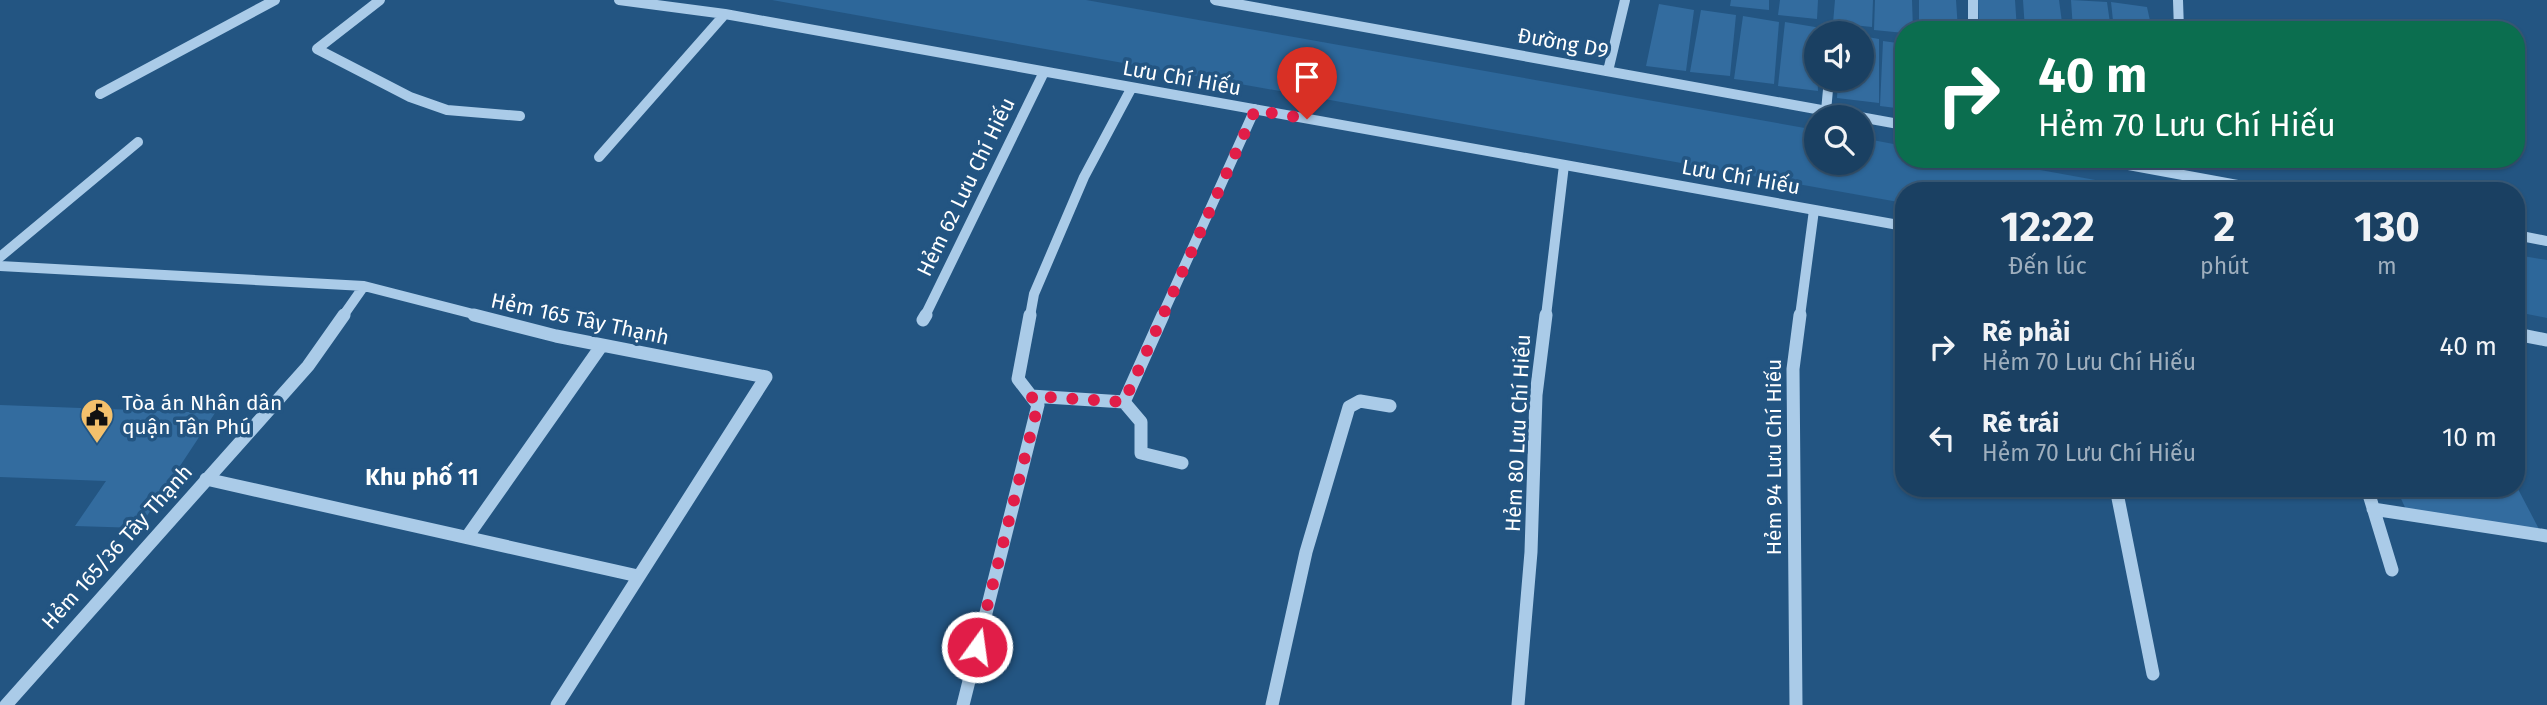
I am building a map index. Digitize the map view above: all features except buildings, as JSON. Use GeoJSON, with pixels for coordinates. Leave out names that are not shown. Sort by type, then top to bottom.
{"type":"FeatureCollection","features":[{"type":"Feature","properties":{"kind":"street"},"geometry":{"type":"LineString","coordinates":[[100,94],[275,0]]}},
{"type":"Feature","properties":{"kind":"street"},"geometry":{"type":"LineString","coordinates":[[380,0],[317,49],[410,97],[447,110],[520,116]]}},
{"type":"Feature","properties":{"kind":"street","name":"Lưu Chí Hiếu"},"geometry":{"type":"LineString","coordinates":[[619,0],[725,14],[1895,224]]}},
{"type":"Feature","properties":{"kind":"street","name":"Đường D9"},"geometry":{"type":"LineString","coordinates":[[1215,0],[1804,107]]}},
{"type":"Feature","properties":{"kind":"street"},"geometry":{"type":"LineString","coordinates":[[1608,71],[1625,0]]}},
{"type":"Feature","properties":{"kind":"street"},"geometry":{"type":"LineString","coordinates":[[1973,0],[1973,21]]}},
{"type":"Feature","properties":{"kind":"street"},"geometry":{"type":"LineString","coordinates":[[2178,0],[2179,21]]}},
{"type":"Feature","properties":{"kind":"street"},"geometry":{"type":"LineString","coordinates":[[599,157],[725,14]]}},
{"type":"Feature","properties":{"kind":"street","name":"Hẻm 62 Lưu Chí Hiếu"},"geometry":{"type":"LineString","coordinates":[[923,320],[1044,72]]}},
{"type":"Feature","properties":{"kind":"street"},"geometry":{"type":"LineString","coordinates":[[963,705],[1038,405],[1018,379],[1034,294],[1084,177],[1131,89]]}},
{"type":"Feature","properties":{"kind":"street"},"geometry":{"type":"LineString","coordinates":[[1124,402],[1255,110]]}},
{"type":"Feature","properties":{"kind":"street","name":"Đường D9"},"geometry":{"type":"LineString","coordinates":[[1874,119],[1895,122]]}},
{"type":"Feature","properties":{"kind":"street"},"geometry":{"type":"LineString","coordinates":[[0,257],[138,142]]}},
{"type":"Feature","properties":{"kind":"street","name":"Hẻm 80 Lưu Chí Hiếu"},"geometry":{"type":"LineString","coordinates":[[1518,705],[1531,552],[1536,395],[1564,165]]}},
{"type":"Feature","properties":{"kind":"street"},"geometry":{"type":"LineString","coordinates":[[2146,168],[2222,182]]}},
{"type":"Feature","properties":{"kind":"street"},"geometry":{"type":"LineString","coordinates":[[2180,168],[2180,174]]}},
{"type":"Feature","properties":{"kind":"street","name":"Hẻm 94 Lưu Chí Hiếu"},"geometry":{"type":"LineString","coordinates":[[1796,705],[1793,369],[1814,210]]}},
{"type":"Feature","properties":{"kind":"street"},"geometry":{"type":"LineString","coordinates":[[2525,237],[2547,241]]}},
{"type":"Feature","properties":{"kind":"street","name":"Hẻm 165 Tây Thạnh"},"geometry":{"type":"LineString","coordinates":[[0,267],[364,286],[556,337],[766,377],[557,705]]}},
{"type":"Feature","properties":{"kind":"street","name":"Hẻm 165/36 Tây Thạnh"},"geometry":{"type":"LineString","coordinates":[[6,705],[308,366],[364,286]]}},
{"type":"Feature","properties":{"kind":"street"},"geometry":{"type":"LineString","coordinates":[[2525,336],[2547,340]]}},
{"type":"Feature","properties":{"kind":"street"},"geometry":{"type":"LineString","coordinates":[[467,537],[602,345]]}},
{"type":"Feature","properties":{"kind":"street"},"geometry":{"type":"LineString","coordinates":[[1031,396],[1124,402],[1141,422],[1141,453],[1182,463]]}},
{"type":"Feature","properties":{"kind":"street"},"geometry":{"type":"LineString","coordinates":[[1272,705],[1306,552],[1349,407],[1360,401],[1390,406]]}},
{"type":"Feature","properties":{"kind":"street"},"geometry":{"type":"LineString","coordinates":[[206,479],[638,576]]}},
{"type":"Feature","properties":{"kind":"street"},"geometry":{"type":"LineString","coordinates":[[2118,497],[2153,674]]}},
{"type":"Feature","properties":{"kind":"street"},"geometry":{"type":"LineString","coordinates":[[2370,497],[2392,570]]}},
{"type":"Feature","properties":{"kind":"street"},"geometry":{"type":"LineString","coordinates":[[2373,509],[2547,536]]}},
{"type":"Feature","properties":{"kind":"shaded area"},"geometry":{"type":"Polygon","coordinates":[[[772,0],[1086,0],[1804,128],[1804,175],[1874,175],[1874,140],[1895,144],[1895,168],[2029,168],[2106,182],[1895,182],[1895,201],[772,0]]]}},
{"type":"Feature","properties":{"kind":"shaded area"},"geometry":{"type":"Polygon","coordinates":[[[2525,256],[2547,260],[2547,318],[2525,314],[2525,256]]]}},
{"type":"Feature","properties":{"kind":"place","name":"Tòa án Nhân dân quận Tân Phú"},"geometry":{"type":"Point","coordinates":[97,445]}},
{"type":"Feature","properties":{"kind":"district","name":"Khu phố 11"},"geometry":{"type":"Point","coordinates":[422,477]}},
{"type":"Feature","properties":{"kind":"route"},"geometry":{"type":"LineString","coordinates":[[977,647],[1038,405],[1031,396],[1124,402],[1255,110],[1307,119]]}}]}
